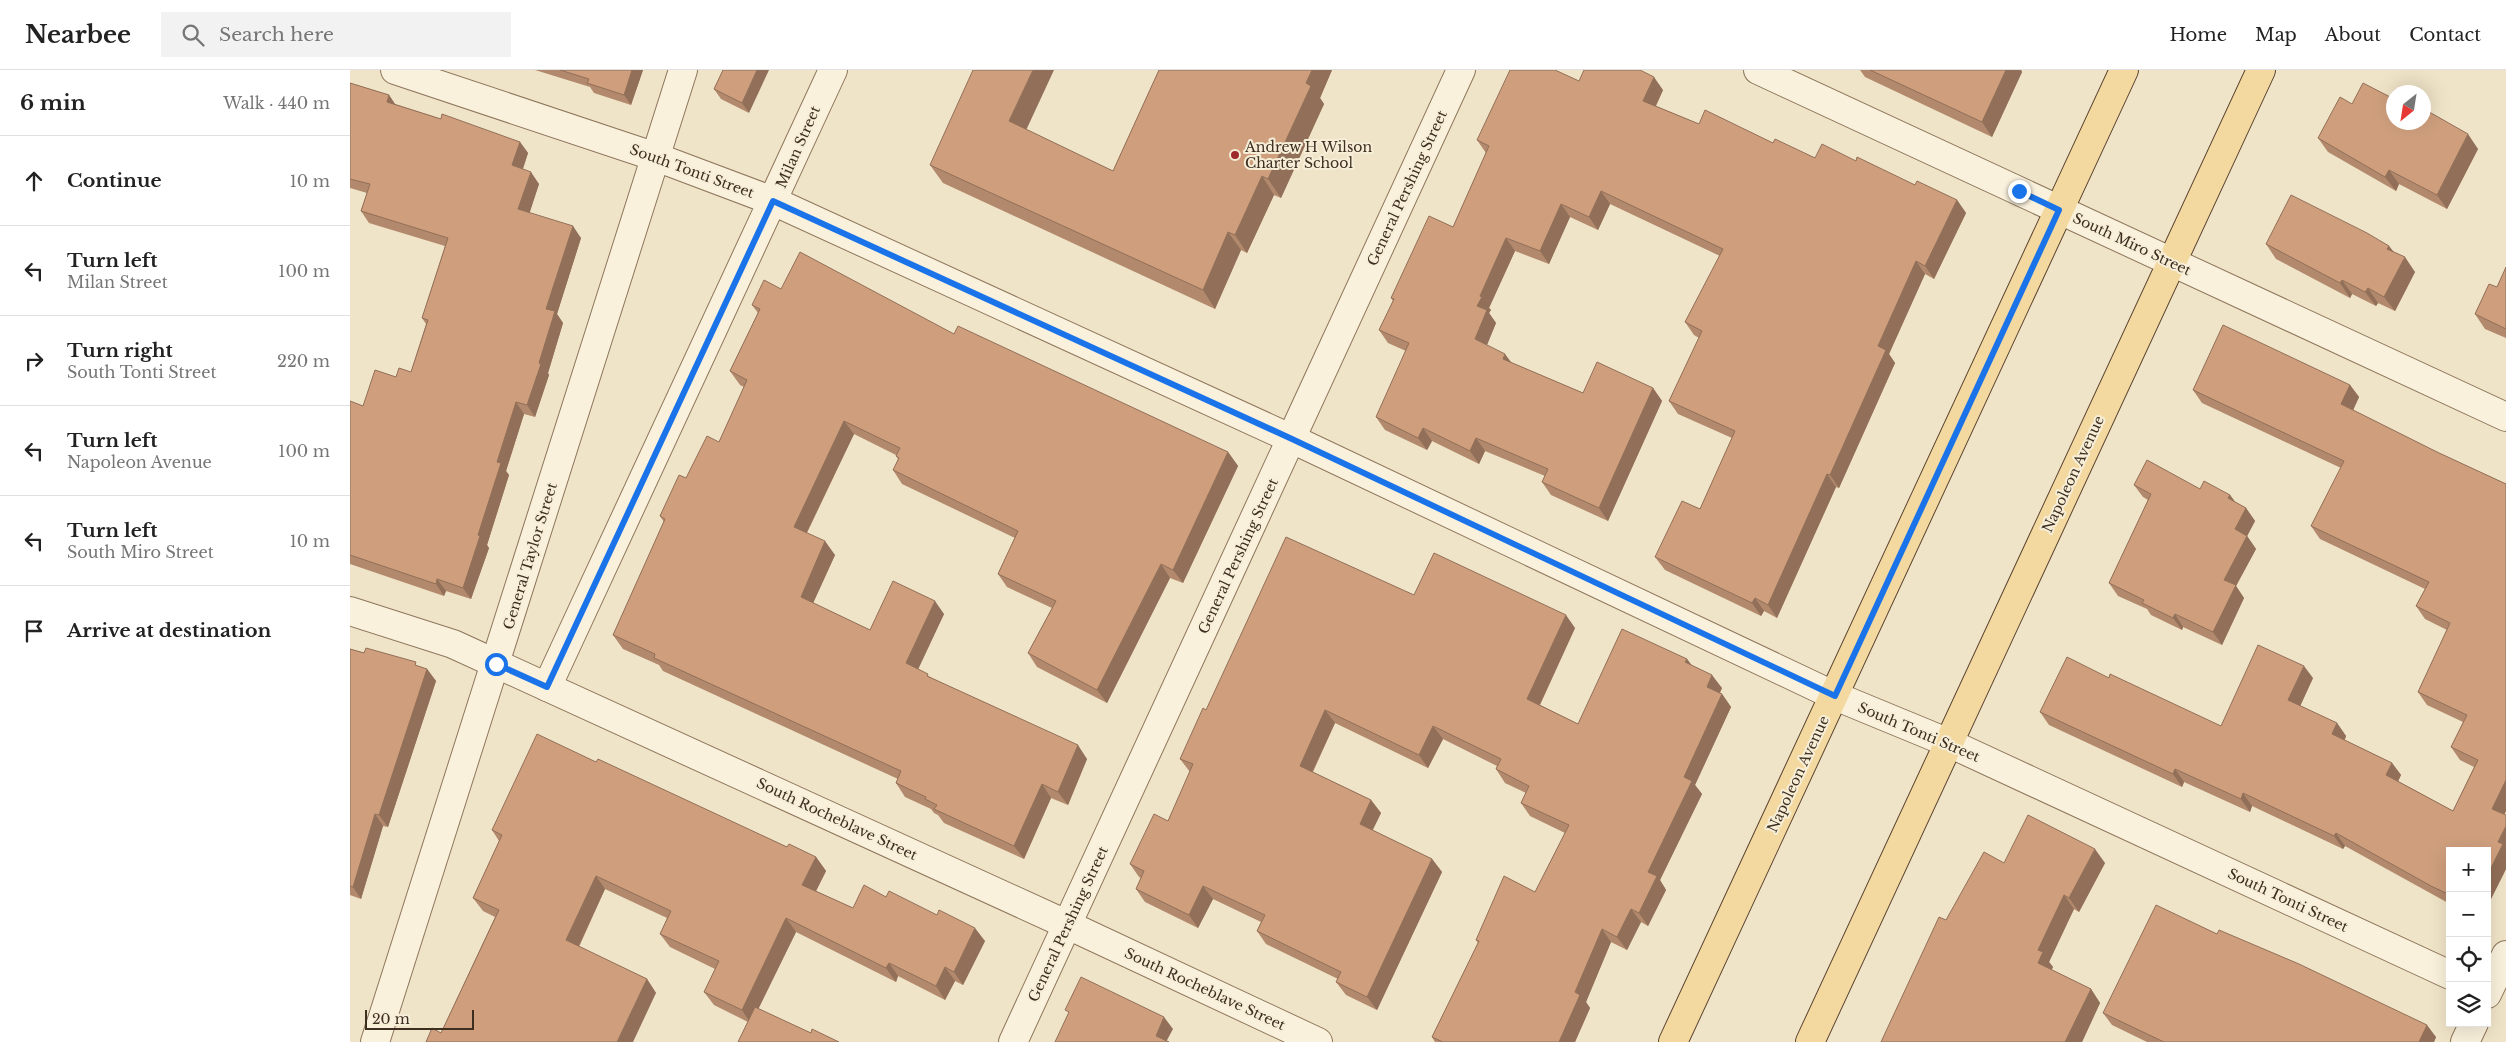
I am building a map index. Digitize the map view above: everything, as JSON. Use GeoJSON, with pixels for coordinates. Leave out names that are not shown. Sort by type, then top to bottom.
{"type":"FeatureCollection","features":[{"type":"Feature","properties":{"kind":"main road","name":"Napoleon Avenue"},"geometry":{"type":"LineString","coordinates":[[1673,1042],[2124,70]]}},
{"type":"Feature","properties":{"kind":"main road","name":"Napoleon Avenue"},"geometry":{"type":"LineString","coordinates":[[1810,1042],[2261,70]]}},
{"type":"Feature","properties":{"kind":"street","name":"South Tonti Street"},"geometry":{"type":"LineString","coordinates":[[395,70],[656,157],[773,201],[1292,439],[1835,696],[1949,743],[2446,973]]}},
{"type":"Feature","properties":{"kind":"street","name":"General Taylor Street"},"geometry":{"type":"LineString","coordinates":[[376,1042],[683,70]]}},
{"type":"Feature","properties":{"kind":"street","name":"Milan Street"},"geometry":{"type":"LineString","coordinates":[[547,687],[833,70]]}},
{"type":"Feature","properties":{"kind":"street","name":"General Pershing Street"},"geometry":{"type":"LineString","coordinates":[[1013,1042],[1461,70]]}},
{"type":"Feature","properties":{"kind":"street","name":"South Miro Street"},"geometry":{"type":"LineString","coordinates":[[1758,70],[2506,417]]}},
{"type":"Feature","properties":{"kind":"street","name":"South Rocheblave Street"},"geometry":{"type":"LineString","coordinates":[[350,611],[453,644],[1068,925],[1318,1042]]}},
{"type":"Feature","properties":{"kind":"street"},"geometry":{"type":"LineString","coordinates":[[2492,995],[2506,955]]}},
{"type":"Feature","properties":{"kind":"street"},"geometry":{"type":"LineString","coordinates":[[2465,1042],[2472,1027]]}},
{"type":"Feature","properties":{"kind":"building"},"geometry":{"type":"Polygon","coordinates":[[[560,70],[632,70],[624,95],[587,83],[589,79],[560,70]]]}},
{"type":"Feature","properties":{"kind":"building"},"geometry":{"type":"Polygon","coordinates":[[[723,70],[757,70],[742,103],[714,89],[723,70]]]}},
{"type":"Feature","properties":{"kind":"building"},"geometry":{"type":"Polygon","coordinates":[[[973,70],[1033,70],[1009,121],[1113,171],[1159,70],[1312,70],[1306,83],[1311,86],[1268,179],[1262,176],[1235,235],[1228,232],[1203,290],[930,165],[973,70]]]}},
{"type":"Feature","properties":{"kind":"building"},"geometry":{"type":"Polygon","coordinates":[[[1510,70],[1555,70],[1579,81],[1584,70],[1640,70],[1654,77],[1643,101],[1699,124],[1705,110],[1773,143],[1775,139],[1815,158],[1822,144],[1856,161],[1857,157],[1915,185],[1917,181],[1957,200],[1925,266],[1916,261],[1878,346],[1886,350],[1830,475],[1827,474],[1768,605],[1755,598],[1752,603],[1655,557],[1682,501],[1700,509],[1735,431],[1669,401],[1702,331],[1685,322],[1723,249],[1601,191],[1589,217],[1561,204],[1540,251],[1506,238],[1480,296],[1482,297],[1477,306],[1487,310],[1475,339],[1505,354],[1503,359],[1583,393],[1597,362],[1653,388],[1599,508],[1542,482],[1548,469],[1476,438],[1470,451],[1423,428],[1418,438],[1376,417],[1409,343],[1379,330],[1394,299],[1391,298],[1429,216],[1453,227],[1489,146],[1477,140],[1510,70]]]}},
{"type":"Feature","properties":{"kind":"building"},"geometry":{"type":"Polygon","coordinates":[[[1870,70],[2006,70],[1982,122],[1870,70]]]}},
{"type":"Feature","properties":{"kind":"building"},"geometry":{"type":"Polygon","coordinates":[[[350,83],[389,95],[387,102],[441,119],[442,114],[520,142],[512,165],[531,172],[518,209],[573,226],[546,309],[555,311],[539,363],[541,364],[527,405],[516,402],[497,462],[501,463],[463,588],[437,579],[436,584],[350,555],[350,401],[363,406],[375,370],[396,377],[399,368],[411,372],[428,320],[422,318],[448,238],[361,211],[370,184],[350,179],[350,83]]]}},
{"type":"Feature","properties":{"kind":"building"},"geometry":{"type":"Polygon","coordinates":[[[2363,83],[2386,95],[2386,130],[2431,130],[2431,113],[2468,134],[2437,195],[2389,170],[2385,177],[2318,138],[2340,97],[2352,104],[2363,83]]]}},
{"type":"Feature","properties":{"kind":"building"},"geometry":{"type":"Polygon","coordinates":[[[2291,195],[2367,233],[2389,246],[2387,249],[2405,257],[2384,297],[2368,288],[2365,292],[2342,280],[2340,283],[2266,244],[2291,195]]]}},
{"type":"Feature","properties":{"kind":"building"},"geometry":{"type":"Polygon","coordinates":[[[800,252],[954,334],[958,326],[1228,452],[1173,570],[1161,564],[1097,690],[1028,653],[1056,601],[998,574],[1018,531],[893,470],[899,458],[896,456],[900,448],[844,421],[794,527],[825,541],[801,597],[870,630],[893,581],[935,601],[906,663],[928,674],[927,676],[1078,745],[1058,792],[1042,784],[1014,846],[934,809],[937,805],[925,799],[926,797],[896,783],[901,771],[654,658],[655,654],[613,635],[665,519],[660,516],[679,475],[686,478],[707,436],[719,442],[747,380],[730,371],[760,309],[752,305],[764,280],[781,289],[800,252]]]}},
{"type":"Feature","properties":{"kind":"building"},"geometry":{"type":"Polygon","coordinates":[[[2506,267],[2506,329],[2475,314],[2489,284],[2497,287],[2506,267]]]}},
{"type":"Feature","properties":{"kind":"building"},"geometry":{"type":"Polygon","coordinates":[[[2223,325],[2350,385],[2341,404],[2506,484],[2506,780],[2492,809],[2506,815],[2506,826],[2498,842],[2503,844],[2491,868],[2491,847],[2446,847],[2446,893],[2336,833],[2334,836],[2243,793],[2241,799],[2175,769],[2173,774],[2040,712],[2067,657],[2109,678],[2110,674],[2221,726],[2258,645],[2304,666],[2288,700],[2337,723],[2332,734],[2392,763],[2386,775],[2453,811],[2478,760],[2451,747],[2467,715],[2418,692],[2450,623],[2416,606],[2429,582],[2311,526],[2344,461],[2193,390],[2223,325]]]}},
{"type":"Feature","properties":{"kind":"building"},"geometry":{"type":"Polygon","coordinates":[[[2147,460],[2200,489],[2204,481],[2230,495],[2228,498],[2246,508],[2235,529],[2247,536],[2224,580],[2236,585],[2213,632],[2175,614],[2173,618],[2142,603],[2144,600],[2109,583],[2151,494],[2134,485],[2147,460]]]}},
{"type":"Feature","properties":{"kind":"building"},"geometry":{"type":"Polygon","coordinates":[[[1286,537],[1414,595],[1434,553],[1566,615],[1527,699],[1578,724],[1622,629],[1687,659],[1685,662],[1712,675],[1707,687],[1722,694],[1684,777],[1692,781],[1648,872],[1657,876],[1639,913],[1631,909],[1617,937],[1602,929],[1575,992],[1580,995],[1559,1042],[1443,1042],[1432,1037],[1479,941],[1476,940],[1504,876],[1535,892],[1569,825],[1521,803],[1529,786],[1496,769],[1501,759],[1433,726],[1419,755],[1325,710],[1300,766],[1371,800],[1360,824],[1432,859],[1367,997],[1336,982],[1341,972],[1257,931],[1265,915],[1203,886],[1189,915],[1136,889],[1144,871],[1130,864],[1154,814],[1168,821],[1193,764],[1180,759],[1203,708],[1206,710],[1286,537]]]}},
{"type":"Feature","properties":{"kind":"building"},"geometry":{"type":"Polygon","coordinates":[[[366,648],[416,662],[415,665],[427,669],[379,815],[375,814],[353,887],[350,886],[350,649],[364,653],[366,648]]]}},
{"type":"Feature","properties":{"kind":"building"},"geometry":{"type":"Polygon","coordinates":[[[537,734],[596,762],[598,759],[787,847],[789,844],[816,857],[802,885],[853,908],[864,885],[886,897],[889,891],[937,915],[939,910],[975,928],[954,972],[945,967],[936,986],[889,963],[886,968],[786,918],[742,1010],[704,992],[719,961],[660,934],[671,911],[596,876],[566,940],[647,979],[617,1042],[426,1042],[432,1028],[441,1033],[499,910],[473,898],[502,835],[492,830],[537,734]]]}},
{"type":"Feature","properties":{"kind":"building"},"geometry":{"type":"Polygon","coordinates":[[[2028,815],[2095,849],[2069,898],[2064,895],[2038,950],[2043,952],[2038,963],[2091,989],[2065,1042],[1881,1042],[1939,917],[1946,920],[1984,852],[2004,863],[2028,815]]]}},
{"type":"Feature","properties":{"kind":"building"},"geometry":{"type":"Polygon","coordinates":[[[2156,905],[2217,934],[2219,930],[2299,964],[2427,1025],[2419,1042],[2164,1042],[2103,1013],[2156,905]]]}},
{"type":"Feature","properties":{"kind":"building"},"geometry":{"type":"Polygon","coordinates":[[[1081,977],[1164,1017],[1156,1036],[1169,1042],[1055,1042],[1069,1012],[1065,1010],[1081,977]]]}},
{"type":"Feature","properties":{"kind":"building"},"geometry":{"type":"Polygon","coordinates":[[[755,1007],[811,1033],[812,1029],[839,1042],[738,1042],[755,1007]]]}},
{"type":"Feature","properties":{"kind":"place","name":"Andrew H Wilson Charter School"},"geometry":{"type":"Point","coordinates":[1235,155]}},
{"type":"Feature","properties":{"kind":"route"},"geometry":{"type":"LineString","coordinates":[[496,664],[547,687],[773,201],[1292,439],[1835,696],[2059,210],[2019,191]]}}]}
